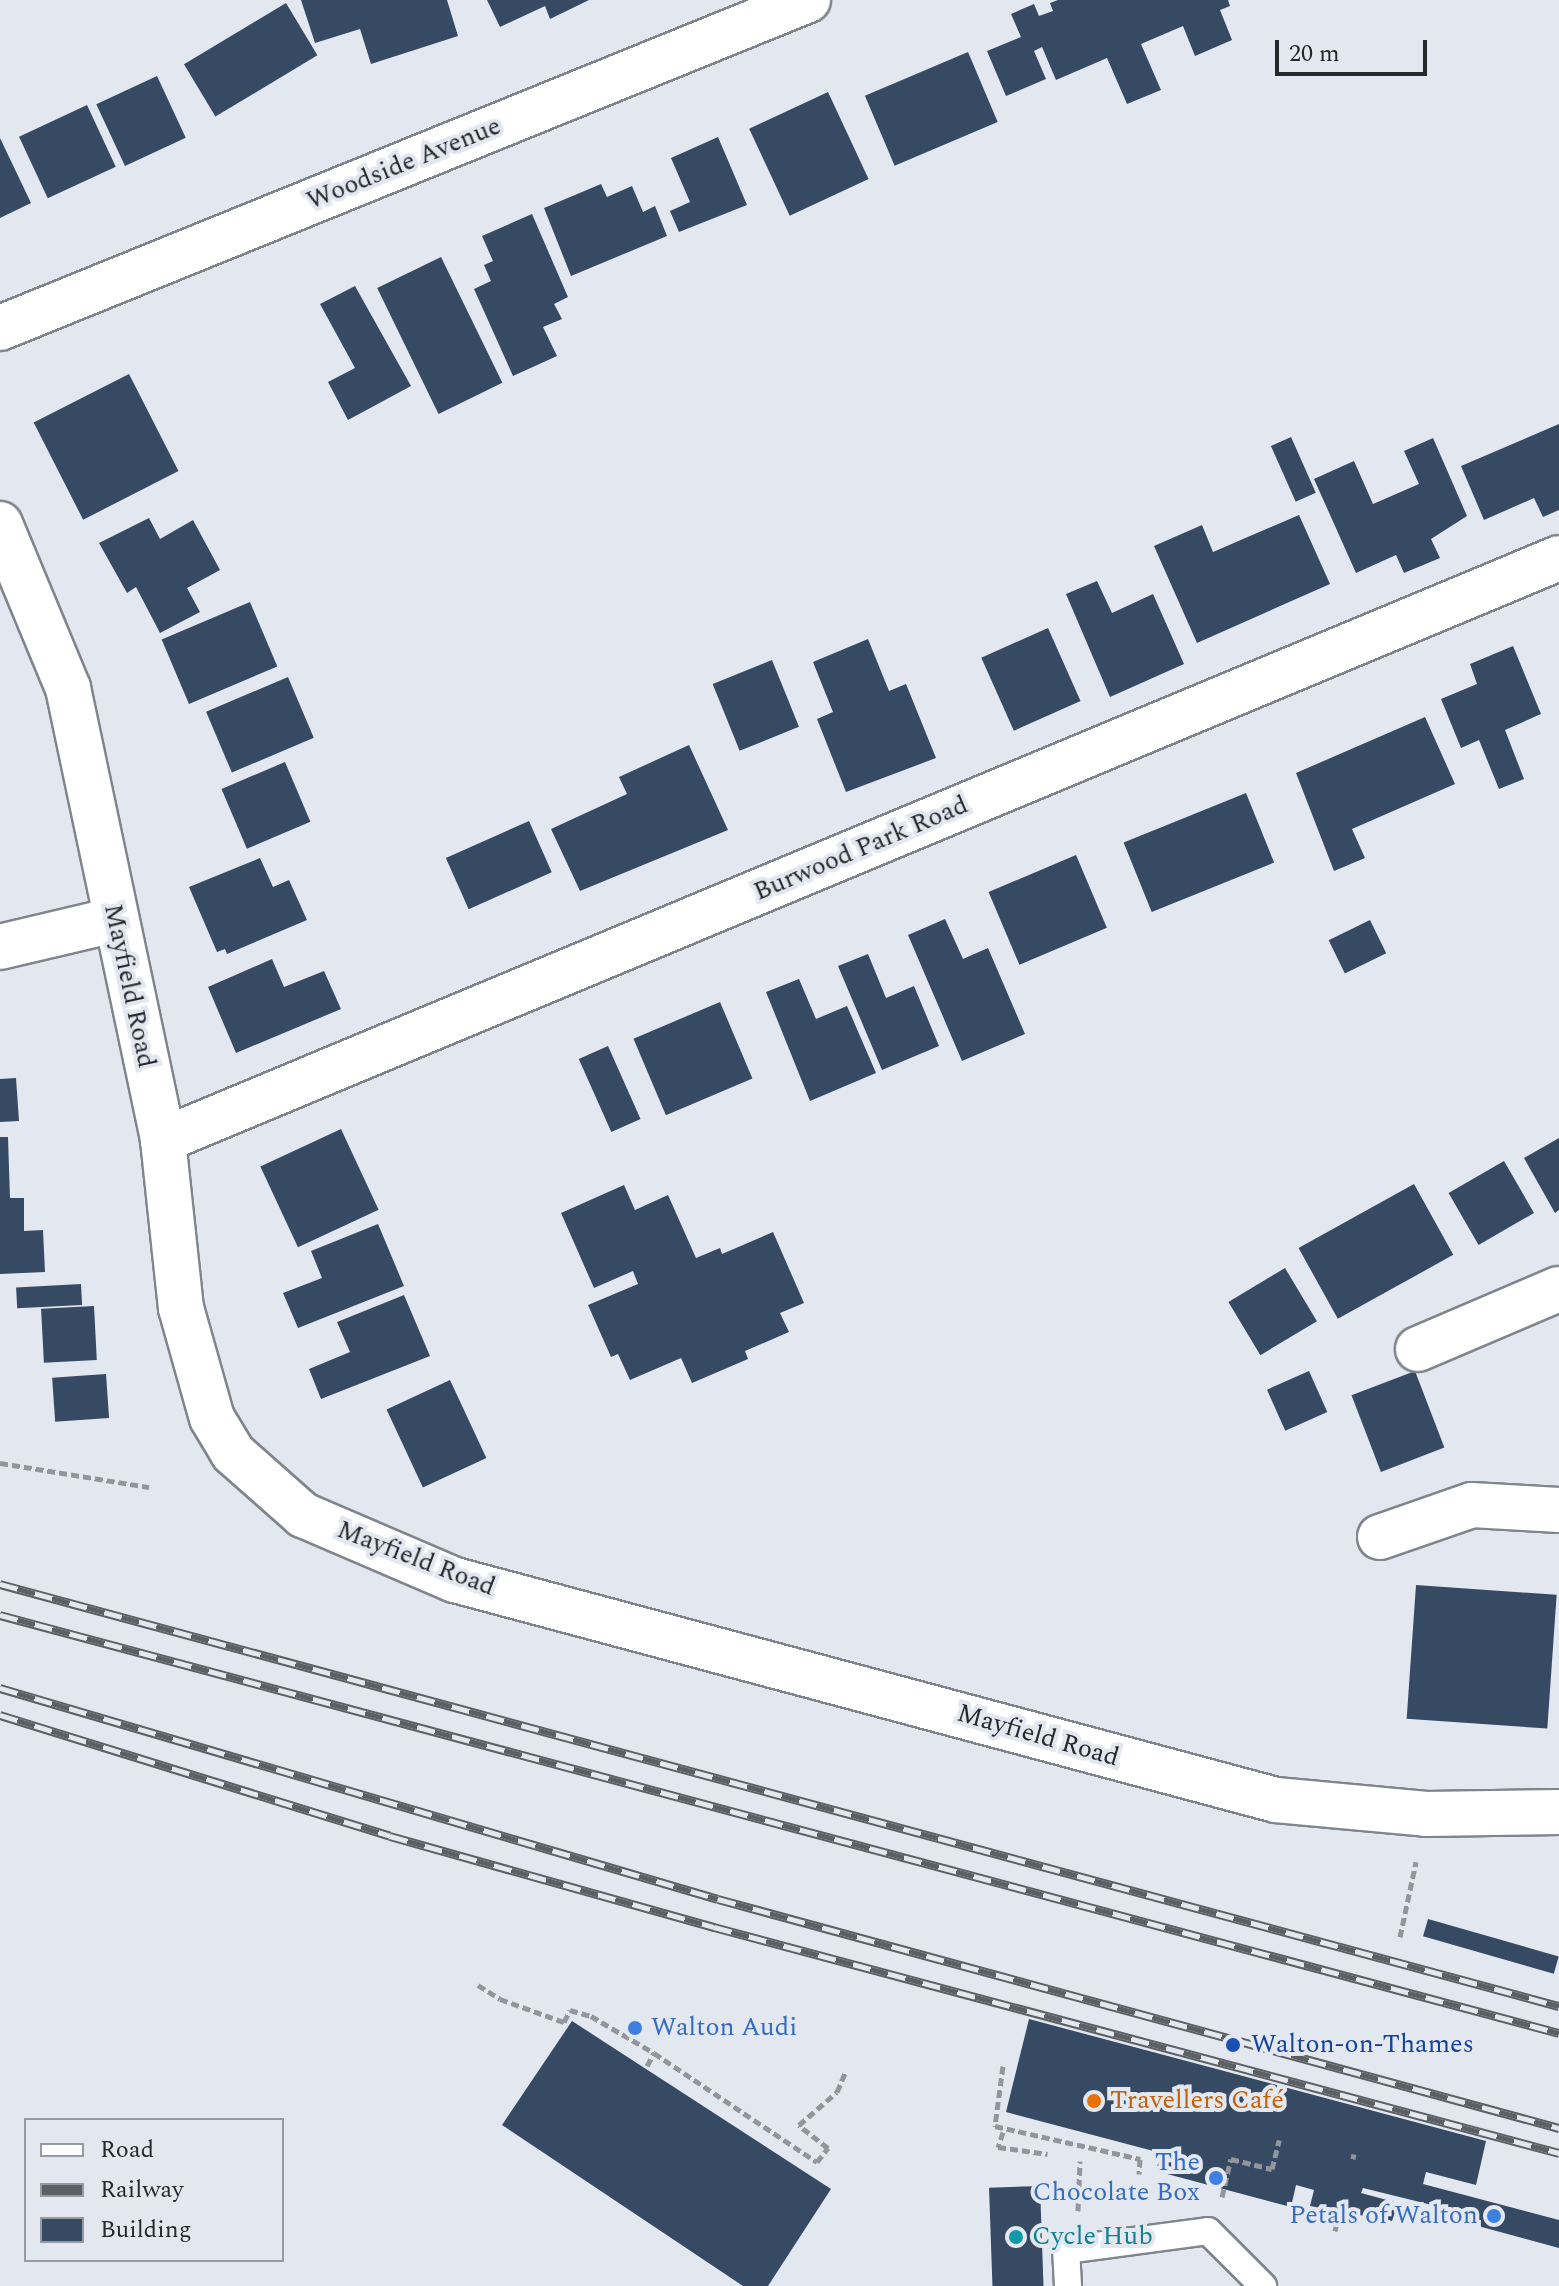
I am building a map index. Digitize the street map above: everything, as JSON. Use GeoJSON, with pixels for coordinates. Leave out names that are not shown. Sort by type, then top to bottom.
{"type":"FeatureCollection","features":[{"type":"Feature","properties":{"kind":"street","name":"Woodside Avenue"},"geometry":{"type":"LineString","coordinates":[[0,328],[808,0]]}},
{"type":"Feature","properties":{"kind":"street","name":"Mayfield Road"},"geometry":{"type":"LineString","coordinates":[[0,524],[68,688],[114,920],[163,1140],[181,1308],[212,1418],[233,1453],[303,1515],[455,1580],[1276,1800],[1426,1814],[1559,1812]]}},
{"type":"Feature","properties":{"kind":"street","name":"Burwood Park Road"},"geometry":{"type":"LineString","coordinates":[[163,1140],[1559,558]]}},
{"type":"Feature","properties":{"kind":"street"},"geometry":{"type":"LineString","coordinates":[[0,947],[114,920]]}},
{"type":"Feature","properties":{"kind":"street"},"geometry":{"type":"LineString","coordinates":[[1418,1349],[1559,1289]]}},
{"type":"Feature","properties":{"kind":"street"},"geometry":{"type":"LineString","coordinates":[[1380,1537],[1472,1505],[1559,1510]]}},
{"type":"Feature","properties":{"kind":"lane"},"geometry":{"type":"LineString","coordinates":[[1068,2286],[1066,2250],[1208,2231],[1263,2286]]}},
{"type":"Feature","properties":{"kind":"path"},"geometry":{"type":"LineString","coordinates":[[0,1463],[149,1487]]}},
{"type":"Feature","properties":{"kind":"path"},"geometry":{"type":"LineString","coordinates":[[1400,1937],[1406,1907]]}},
{"type":"Feature","properties":{"kind":"path"},"geometry":{"type":"LineString","coordinates":[[478,1985],[500,1999],[564,2022],[570,2010],[591,2016],[654,2053],[817,2162],[828,2148],[799,2125],[837,2092],[845,2073]]}},
{"type":"Feature","properties":{"kind":"path"},"geometry":{"type":"LineString","coordinates":[[647,2066],[654,2053]]}},
{"type":"Feature","properties":{"kind":"path"},"geometry":{"type":"LineString","coordinates":[[1003,2066],[992,2119],[1003,2132]]}},
{"type":"Feature","properties":{"kind":"path"},"geometry":{"type":"LineString","coordinates":[[1003,2132],[1027,2131],[1140,2159],[1139,2174]]}},
{"type":"Feature","properties":{"kind":"path"},"geometry":{"type":"LineString","coordinates":[[1003,2132],[998,2147],[1048,2154]]}},
{"type":"Feature","properties":{"kind":"path"},"geometry":{"type":"LineString","coordinates":[[1224,2189],[1231,2159],[1272,2169],[1279,2140]]}},
{"type":"Feature","properties":{"kind":"path"},"geometry":{"type":"LineString","coordinates":[[1079,2248],[1080,2161]]}},
{"type":"Feature","properties":{"kind":"path"},"geometry":{"type":"LineString","coordinates":[[1335,2231],[1339,2214]]}},
{"type":"Feature","properties":{"kind":"building"},"geometry":{"type":"Polygon","coordinates":[[[301,0],[447,0],[458,36],[371,64],[360,29],[315,43],[301,0]]]}},
{"type":"Feature","properties":{"kind":"building"},"geometry":{"type":"Polygon","coordinates":[[[487,0],[589,0],[550,19],[545,6],[500,27],[487,0]]]}},
{"type":"Feature","properties":{"kind":"building"},"geometry":{"type":"Polygon","coordinates":[[[1058,0],[1228,0],[1230,6],[1220,10],[1232,40],[1195,56],[1183,26],[1141,44],[1161,90],[1127,104],[1107,58],[1056,80],[1042,47],[1034,51],[1046,79],[1006,96],[987,51],[1021,37],[1011,14],[1034,4],[1039,16],[1053,11],[1050,3],[1058,0]]]}},
{"type":"Feature","properties":{"kind":"building"},"geometry":{"type":"Polygon","coordinates":[[[286,3],[317,55],[215,117],[184,64],[286,3]]]}},
{"type":"Feature","properties":{"kind":"building"},"geometry":{"type":"Polygon","coordinates":[[[968,52],[998,122],[895,166],[865,96],[968,52]]]}},
{"type":"Feature","properties":{"kind":"building"},"geometry":{"type":"Polygon","coordinates":[[[157,76],[186,138],[125,166],[96,104],[157,76]]]}},
{"type":"Feature","properties":{"kind":"building"},"geometry":{"type":"Polygon","coordinates":[[[828,92],[869,179],[790,216],[749,129],[828,92]]]}},
{"type":"Feature","properties":{"kind":"building"},"geometry":{"type":"Polygon","coordinates":[[[87,105],[116,167],[48,198],[19,137],[87,105]]]}},
{"type":"Feature","properties":{"kind":"building"},"geometry":{"type":"Polygon","coordinates":[[[718,137],[747,205],[679,232],[670,211],[690,202],[671,158],[718,137]]]}},
{"type":"Feature","properties":{"kind":"building"},"geometry":{"type":"Polygon","coordinates":[[[0,138],[31,203],[0,218],[0,138]]]}},
{"type":"Feature","properties":{"kind":"building"},"geometry":{"type":"Polygon","coordinates":[[[601,184],[607,197],[632,186],[643,212],[655,206],[667,236],[571,276],[544,208],[601,184]]]}},
{"type":"Feature","properties":{"kind":"building"},"geometry":{"type":"Polygon","coordinates":[[[532,214],[568,297],[554,304],[562,319],[543,327],[557,356],[513,376],[474,289],[491,281],[484,265],[493,261],[482,236],[532,214]]]}},
{"type":"Feature","properties":{"kind":"building"},"geometry":{"type":"Polygon","coordinates":[[[441,257],[502,383],[439,414],[377,288],[441,257]]]}},
{"type":"Feature","properties":{"kind":"building"},"geometry":{"type":"Polygon","coordinates":[[[355,286],[411,386],[348,420],[328,382],[355,368],[320,304],[355,286]]]}},
{"type":"Feature","properties":{"kind":"building"},"geometry":{"type":"Polygon","coordinates":[[[129,374],[178,471],[83,520],[34,423],[129,374]]]}},
{"type":"Feature","properties":{"kind":"building"},"geometry":{"type":"Polygon","coordinates":[[[1559,424],[1559,510],[1543,517],[1534,498],[1484,520],[1461,466],[1559,424]]]}},
{"type":"Feature","properties":{"kind":"building"},"geometry":{"type":"Polygon","coordinates":[[[1291,437],[1316,493],[1296,502],[1271,446],[1291,437]]]}},
{"type":"Feature","properties":{"kind":"building"},"geometry":{"type":"Polygon","coordinates":[[[1433,438],[1467,516],[1431,539],[1440,558],[1404,573],[1396,555],[1356,573],[1314,479],[1354,461],[1373,504],[1419,484],[1404,451],[1433,438]]]}},
{"type":"Feature","properties":{"kind":"building"},"geometry":{"type":"Polygon","coordinates":[[[1299,515],[1330,584],[1197,643],[1154,546],[1202,525],[1213,552],[1299,515]]]}},
{"type":"Feature","properties":{"kind":"building"},"geometry":{"type":"Polygon","coordinates":[[[149,518],[160,539],[193,520],[220,570],[187,588],[200,612],[160,633],[136,587],[127,593],[99,543],[149,518]]]}},
{"type":"Feature","properties":{"kind":"building"},"geometry":{"type":"Polygon","coordinates":[[[1097,581],[1112,613],[1153,594],[1184,664],[1110,697],[1066,594],[1097,581]]]}},
{"type":"Feature","properties":{"kind":"building"},"geometry":{"type":"Polygon","coordinates":[[[250,602],[277,666],[189,704],[162,640],[250,602]]]}},
{"type":"Feature","properties":{"kind":"building"},"geometry":{"type":"Polygon","coordinates":[[[1048,628],[1081,701],[1014,731],[981,658],[1048,628]]]}},
{"type":"Feature","properties":{"kind":"building"},"geometry":{"type":"Polygon","coordinates":[[[868,639],[889,691],[906,684],[936,758],[846,792],[817,719],[833,712],[813,662],[868,639]]]}},
{"type":"Feature","properties":{"kind":"building"},"geometry":{"type":"Polygon","coordinates":[[[1513,646],[1541,714],[1505,730],[1524,779],[1499,789],[1479,740],[1461,748],[1441,699],[1477,684],[1470,664],[1513,646]]]}},
{"type":"Feature","properties":{"kind":"building"},"geometry":{"type":"Polygon","coordinates":[[[772,660],[799,727],[740,751],[713,684],[772,660]]]}},
{"type":"Feature","properties":{"kind":"building"},"geometry":{"type":"Polygon","coordinates":[[[288,677],[314,738],[232,773],[206,712],[288,677]]]}},
{"type":"Feature","properties":{"kind":"building"},"geometry":{"type":"Polygon","coordinates":[[[1425,717],[1455,784],[1352,829],[1365,858],[1334,871],[1296,773],[1425,717]]]}},
{"type":"Feature","properties":{"kind":"building"},"geometry":{"type":"Polygon","coordinates":[[[689,745],[728,830],[580,891],[551,829],[627,794],[619,777],[689,745]]]}},
{"type":"Feature","properties":{"kind":"building"},"geometry":{"type":"Polygon","coordinates":[[[285,762],[310,822],[247,849],[221,789],[285,762]]]}},
{"type":"Feature","properties":{"kind":"building"},"geometry":{"type":"Polygon","coordinates":[[[1246,793],[1274,863],[1152,912],[1124,842],[1246,793]]]}},
{"type":"Feature","properties":{"kind":"building"},"geometry":{"type":"Polygon","coordinates":[[[529,821],[552,872],[469,909],[446,858],[529,821]]]}},
{"type":"Feature","properties":{"kind":"building"},"geometry":{"type":"Polygon","coordinates":[[[1076,855],[1107,928],[1019,965],[989,892],[1076,855]]]}},
{"type":"Feature","properties":{"kind":"building"},"geometry":{"type":"Polygon","coordinates":[[[260,858],[273,887],[289,880],[307,920],[227,954],[225,949],[217,952],[189,887],[260,858]]]}},
{"type":"Feature","properties":{"kind":"building"},"geometry":{"type":"Polygon","coordinates":[[[945,919],[963,959],[988,948],[1025,1034],[962,1061],[908,935],[945,919]]]}},
{"type":"Feature","properties":{"kind":"building"},"geometry":{"type":"Polygon","coordinates":[[[1370,920],[1386,953],[1345,973],[1329,940],[1370,920]]]}},
{"type":"Feature","properties":{"kind":"building"},"geometry":{"type":"Polygon","coordinates":[[[868,954],[886,998],[914,986],[939,1046],[882,1070],[838,966],[868,954]]]}},
{"type":"Feature","properties":{"kind":"building"},"geometry":{"type":"Polygon","coordinates":[[[272,959],[284,987],[324,971],[341,1009],[236,1053],[208,987],[272,959]]]}},
{"type":"Feature","properties":{"kind":"building"},"geometry":{"type":"Polygon","coordinates":[[[799,979],[816,1019],[847,1006],[876,1073],[810,1101],[766,992],[799,979]]]}},
{"type":"Feature","properties":{"kind":"building"},"geometry":{"type":"Polygon","coordinates":[[[720,1002],[752,1078],[666,1115],[633,1039],[720,1002]]]}},
{"type":"Feature","properties":{"kind":"building"},"geometry":{"type":"Polygon","coordinates":[[[608,1046],[641,1119],[611,1132],[579,1059],[608,1046]]]}},
{"type":"Feature","properties":{"kind":"building"},"geometry":{"type":"Polygon","coordinates":[[[16,1078],[19,1121],[0,1122],[0,1079],[16,1078]]]}},
{"type":"Feature","properties":{"kind":"building"},"geometry":{"type":"Polygon","coordinates":[[[341,1129],[379,1210],[298,1247],[260,1167],[341,1129]]]}},
{"type":"Feature","properties":{"kind":"building"},"geometry":{"type":"Polygon","coordinates":[[[0,1137],[8,1137],[10,1198],[24,1198],[24,1231],[43,1230],[45,1272],[0,1274],[0,1137]]]}},
{"type":"Feature","properties":{"kind":"building"},"geometry":{"type":"Polygon","coordinates":[[[1559,1138],[1559,1210],[1555,1213],[1524,1158],[1559,1138]]]}},
{"type":"Feature","properties":{"kind":"building"},"geometry":{"type":"Polygon","coordinates":[[[1504,1161],[1534,1213],[1479,1245],[1449,1193],[1504,1161]]]}},
{"type":"Feature","properties":{"kind":"building"},"geometry":{"type":"Polygon","coordinates":[[[1414,1184],[1453,1255],[1338,1319],[1299,1248],[1414,1184]]]}},
{"type":"Feature","properties":{"kind":"building"},"geometry":{"type":"Polygon","coordinates":[[[624,1185],[635,1210],[668,1195],[696,1258],[720,1248],[722,1254],[773,1232],[804,1303],[780,1313],[789,1332],[745,1351],[748,1359],[692,1383],[681,1358],[630,1380],[618,1354],[611,1357],[588,1305],[638,1284],[633,1271],[594,1288],[561,1213],[624,1185]]]}},
{"type":"Feature","properties":{"kind":"building"},"geometry":{"type":"Polygon","coordinates":[[[378,1224],[404,1286],[298,1328],[283,1293],[322,1278],[311,1251],[378,1224]]]}},
{"type":"Feature","properties":{"kind":"building"},"geometry":{"type":"Polygon","coordinates":[[[1285,1268],[1317,1321],[1260,1355],[1228,1302],[1285,1268]]]}},
{"type":"Feature","properties":{"kind":"building"},"geometry":{"type":"Polygon","coordinates":[[[81,1284],[82,1305],[17,1308],[16,1287],[81,1284]]]}},
{"type":"Feature","properties":{"kind":"building"},"geometry":{"type":"Polygon","coordinates":[[[404,1295],[430,1356],[321,1399],[309,1369],[350,1352],[337,1322],[404,1295]]]}},
{"type":"Feature","properties":{"kind":"building"},"geometry":{"type":"Polygon","coordinates":[[[94,1306],[97,1360],[44,1363],[41,1309],[94,1306]]]}},
{"type":"Feature","properties":{"kind":"building"},"geometry":{"type":"Polygon","coordinates":[[[1309,1371],[1327,1412],[1285,1431],[1267,1390],[1309,1371]]]}},
{"type":"Feature","properties":{"kind":"building"},"geometry":{"type":"Polygon","coordinates":[[[1415,1371],[1444,1448],[1381,1472],[1352,1395],[1415,1371]]]}},
{"type":"Feature","properties":{"kind":"building"},"geometry":{"type":"Polygon","coordinates":[[[106,1374],[109,1418],[55,1422],[52,1378],[106,1374]]]}},
{"type":"Feature","properties":{"kind":"building"},"geometry":{"type":"Polygon","coordinates":[[[450,1380],[486,1458],[423,1488],[387,1410],[450,1380]]]}},
{"type":"Feature","properties":{"kind":"building"},"geometry":{"type":"Polygon","coordinates":[[[1416,1585],[1557,1595],[1547,1729],[1407,1719],[1416,1585]]]}},
{"type":"Feature","properties":{"kind":"building"},"geometry":{"type":"Polygon","coordinates":[[[1428,1919],[1559,1956],[1554,1974],[1423,1936],[1428,1919]]]}},
{"type":"Feature","properties":{"kind":"building"},"geometry":{"type":"Polygon","coordinates":[[[1029,2019],[1486,2141],[1476,2185],[1426,2172],[1423,2184],[1559,2220],[1559,2248],[1430,2213],[1432,2205],[1363,2188],[1361,2193],[1398,2203],[1392,2221],[1310,2206],[1314,2190],[1296,2185],[1291,2207],[1156,2171],[1161,2153],[1006,2112],[1029,2019]]]}},
{"type":"Feature","properties":{"kind":"building"},"geometry":{"type":"Polygon","coordinates":[[[572,2021],[831,2189],[768,2286],[743,2286],[502,2125],[572,2021]]]}},
{"type":"Feature","properties":{"kind":"building","name":"Cycle Hub"},"geometry":{"type":"Polygon","coordinates":[[[1040,2186],[1043,2286],[992,2286],[989,2188],[1040,2186]]]}},
{"type":"Feature","properties":{"kind":"railway"},"geometry":{"type":"LineString","coordinates":[[0,1584],[1559,2006]]}},
{"type":"Feature","properties":{"kind":"railway"},"geometry":{"type":"LineString","coordinates":[[0,1615],[1559,2033]]}},
{"type":"Feature","properties":{"kind":"railway"},"geometry":{"type":"LineString","coordinates":[[0,1688],[718,1899],[1559,2128]]}},
{"type":"Feature","properties":{"kind":"railway"},"geometry":{"type":"LineString","coordinates":[[0,1715],[390,1836],[714,1927],[1559,2153]]}},
{"type":"Feature","properties":{"kind":"place","name":"Walton Audi"},"geometry":{"type":"Point","coordinates":[635,2028]}},
{"type":"Feature","properties":{"kind":"place","name":"Walton-on-Thames"},"geometry":{"type":"Point","coordinates":[1233,2045]}},
{"type":"Feature","properties":{"kind":"place","name":"Travellers Café"},"geometry":{"type":"Point","coordinates":[1094,2101]}},
{"type":"Feature","properties":{"kind":"place","name":"The Chocolate Box"},"geometry":{"type":"Point","coordinates":[1216,2178]}},
{"type":"Feature","properties":{"kind":"place","name":"Petals of Walton"},"geometry":{"type":"Point","coordinates":[1494,2216]}},
{"type":"Feature","properties":{"kind":"place","name":"Cycle Hub"},"geometry":{"type":"Point","coordinates":[1016,2237]}}]}
